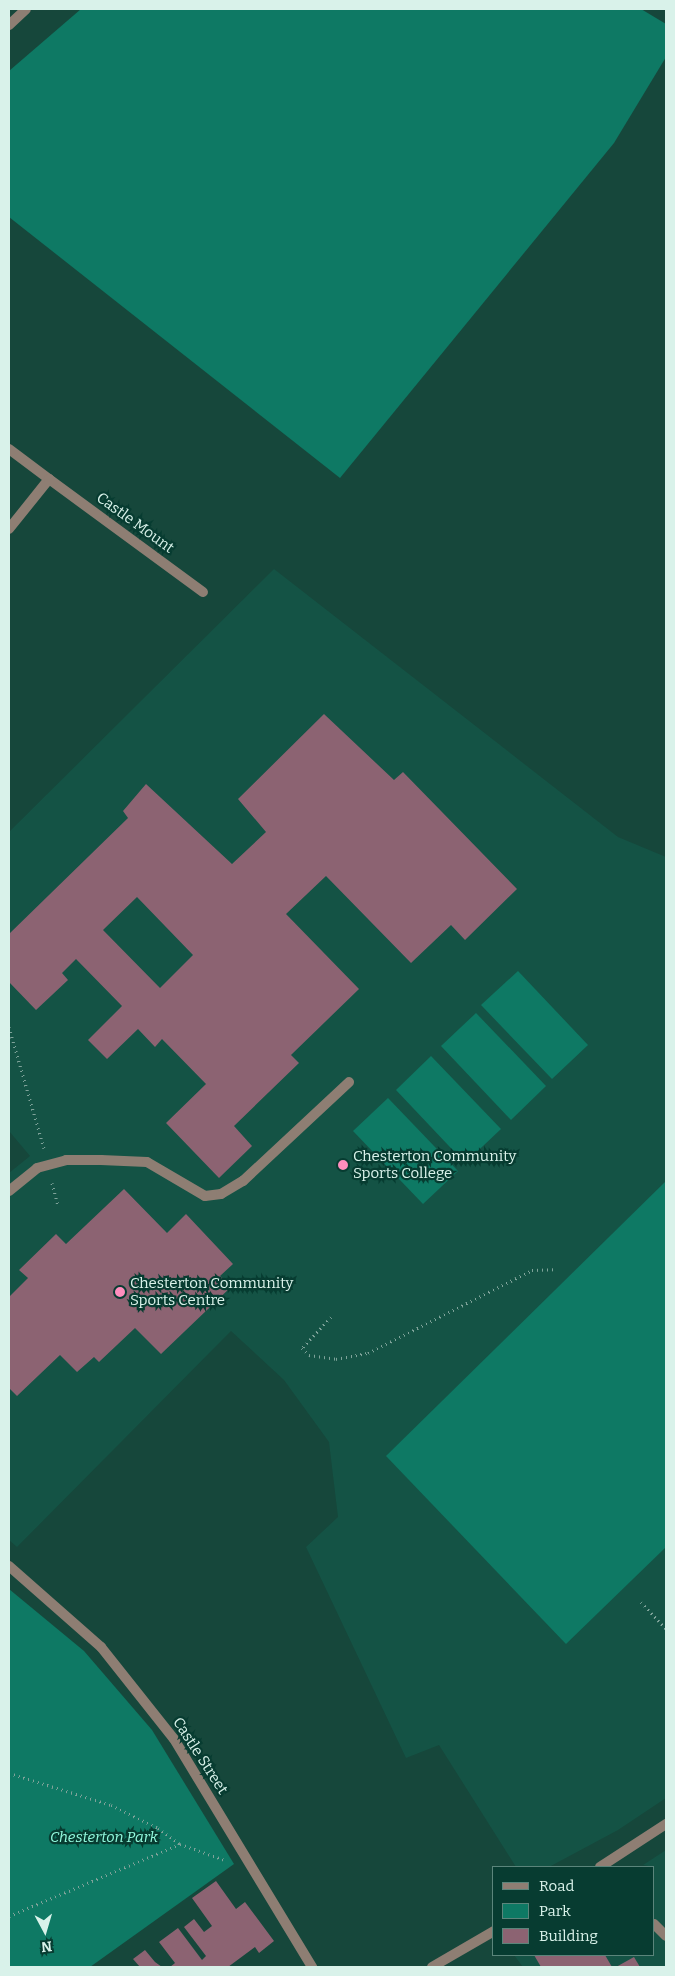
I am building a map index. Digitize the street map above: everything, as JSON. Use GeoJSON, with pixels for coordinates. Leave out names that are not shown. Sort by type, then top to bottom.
{"type":"FeatureCollection","features":[{"type":"Feature","properties":{"kind":"street"},"geometry":{"type":"LineString","coordinates":[[9,25],[26,9]]}},
{"type":"Feature","properties":{"kind":"street","name":"Castle Mount"},"geometry":{"type":"LineString","coordinates":[[9,449],[203,592]]}},
{"type":"Feature","properties":{"kind":"street"},"geometry":{"type":"LineString","coordinates":[[9,528],[49,479]]}},
{"type":"Feature","properties":{"kind":"street"},"geometry":{"type":"LineString","coordinates":[[9,1192],[37,1168],[66,1160],[147,1162],[205,1196],[221,1194],[243,1181],[349,1082]]}},
{"type":"Feature","properties":{"kind":"street","name":"Castle Street"},"geometry":{"type":"LineString","coordinates":[[9,1566],[101,1647],[174,1739],[312,1967]]}},
{"type":"Feature","properties":{"kind":"street"},"geometry":{"type":"LineString","coordinates":[[603,1866],[666,1824]]}},
{"type":"Feature","properties":{"kind":"street"},"geometry":{"type":"LineString","coordinates":[[655,1925],[666,1936]]}},
{"type":"Feature","properties":{"kind":"street"},"geometry":{"type":"LineString","coordinates":[[432,1967],[492,1932]]}},
{"type":"Feature","properties":{"kind":"path"},"geometry":{"type":"LineString","coordinates":[[9,1026],[58,1206]]}},
{"type":"Feature","properties":{"kind":"path"},"geometry":{"type":"LineString","coordinates":[[331,1317],[302,1348],[308,1355],[336,1359],[368,1353],[532,1270],[555,1269]]}},
{"type":"Feature","properties":{"kind":"path"},"geometry":{"type":"LineString","coordinates":[[640,1602],[666,1628]]}},
{"type":"Feature","properties":{"kind":"path"},"geometry":{"type":"LineString","coordinates":[[9,1773],[112,1805],[158,1828],[180,1844],[197,1848],[220,1860],[246,1856]]}},
{"type":"Feature","properties":{"kind":"path"},"geometry":{"type":"LineString","coordinates":[[9,1916],[180,1844]]}},
{"type":"Feature","properties":{"kind":"shaded area","name":"Chesterton Community Sports College"},"geometry":{"type":"Polygon","coordinates":[[[274,569],[618,837],[666,857],[666,1798],[618,1830],[551,1866],[515,1866],[439,1745],[406,1758],[306,1547],[338,1517],[329,1442],[284,1380],[231,1331],[17,1547],[9,1540],[9,1173],[30,1156],[9,1131],[9,832],[274,569]]]}},
{"type":"Feature","properties":{"kind":"shaded area"},"geometry":{"type":"Polygon","coordinates":[[[666,1850],[666,1967],[523,1967],[515,1956],[655,1956],[655,1866],[643,1865],[666,1850]]]}},
{"type":"Feature","properties":{"kind":"green space"},"geometry":{"type":"Polygon","coordinates":[[[81,9],[641,9],[666,24],[666,57],[614,143],[340,478],[9,217],[9,71],[81,9]]]}},
{"type":"Feature","properties":{"kind":"green space"},"geometry":{"type":"Polygon","coordinates":[[[518,971],[588,1045],[552,1079],[481,1005],[518,971]]]}},
{"type":"Feature","properties":{"kind":"green space"},"geometry":{"type":"Polygon","coordinates":[[[476,1013],[546,1086],[511,1120],[441,1046],[476,1013]]]}},
{"type":"Feature","properties":{"kind":"green space"},"geometry":{"type":"Polygon","coordinates":[[[431,1056],[501,1129],[465,1163],[396,1090],[431,1056]]]}},
{"type":"Feature","properties":{"kind":"green space"},"geometry":{"type":"Polygon","coordinates":[[[388,1098],[458,1171],[423,1204],[353,1131],[388,1098]]]}},
{"type":"Feature","properties":{"kind":"green space"},"geometry":{"type":"Polygon","coordinates":[[[666,1181],[666,1547],[566,1644],[386,1456],[666,1181]]]}},
{"type":"Feature","properties":{"kind":"green space","name":"Chesterton Park"},"geometry":{"type":"Polygon","coordinates":[[[9,1589],[84,1651],[152,1730],[234,1864],[90,1967],[9,1967],[9,1589]]]}},
{"type":"Feature","properties":{"kind":"building"},"geometry":{"type":"Polygon","coordinates":[[[324,714],[394,780],[403,772],[517,889],[465,940],[451,925],[411,963],[326,876],[286,914],[359,989],[291,1055],[299,1063],[234,1126],[252,1146],[219,1178],[166,1123],[206,1084],[162,1039],[155,1047],[138,1029],[107,1059],[88,1040],[122,1006],[76,959],[62,973],[68,980],[36,1010],[9,982],[9,934],[128,818],[123,811],[146,784],[232,864],[266,832],[238,799],[324,714]],[[137,897],[103,930],[160,988],[193,955],[137,897]]]}},
{"type":"Feature","properties":{"kind":"building","name":"Chesterton Community Sports Centre"},"geometry":{"type":"Polygon","coordinates":[[[124,1189],[167,1233],[186,1214],[233,1264],[220,1276],[231,1287],[161,1354],[135,1328],[99,1362],[94,1357],[77,1372],[60,1355],[17,1396],[9,1388],[9,1297],[28,1278],[19,1270],[56,1234],[66,1244],[124,1189]]]}},
{"type":"Feature","properties":{"kind":"building"},"geometry":{"type":"Polygon","coordinates":[[[216,1881],[236,1909],[245,1902],[274,1941],[259,1953],[255,1947],[228,1967],[170,1967],[175,1963],[159,1942],[178,1928],[202,1960],[206,1956],[184,1927],[194,1919],[204,1932],[212,1926],[192,1898],[216,1881]]]}},
{"type":"Feature","properties":{"kind":"building"},"geometry":{"type":"Polygon","coordinates":[[[145,1950],[162,1967],[140,1967],[133,1959],[145,1950]]]}},
{"type":"Feature","properties":{"kind":"building"},"geometry":{"type":"Polygon","coordinates":[[[535,1956],[606,1956],[612,1967],[541,1967],[535,1956]]]}},
{"type":"Feature","properties":{"kind":"building"},"geometry":{"type":"Polygon","coordinates":[[[634,1957],[640,1967],[616,1967],[634,1957]]]}},
{"type":"Feature","properties":{"kind":"place","name":"Chesterton Community Sports College"},"geometry":{"type":"Point","coordinates":[343,1165]}},
{"type":"Feature","properties":{"kind":"place","name":"Chesterton Community Sports Centre"},"geometry":{"type":"Point","coordinates":[120,1292]}}]}
